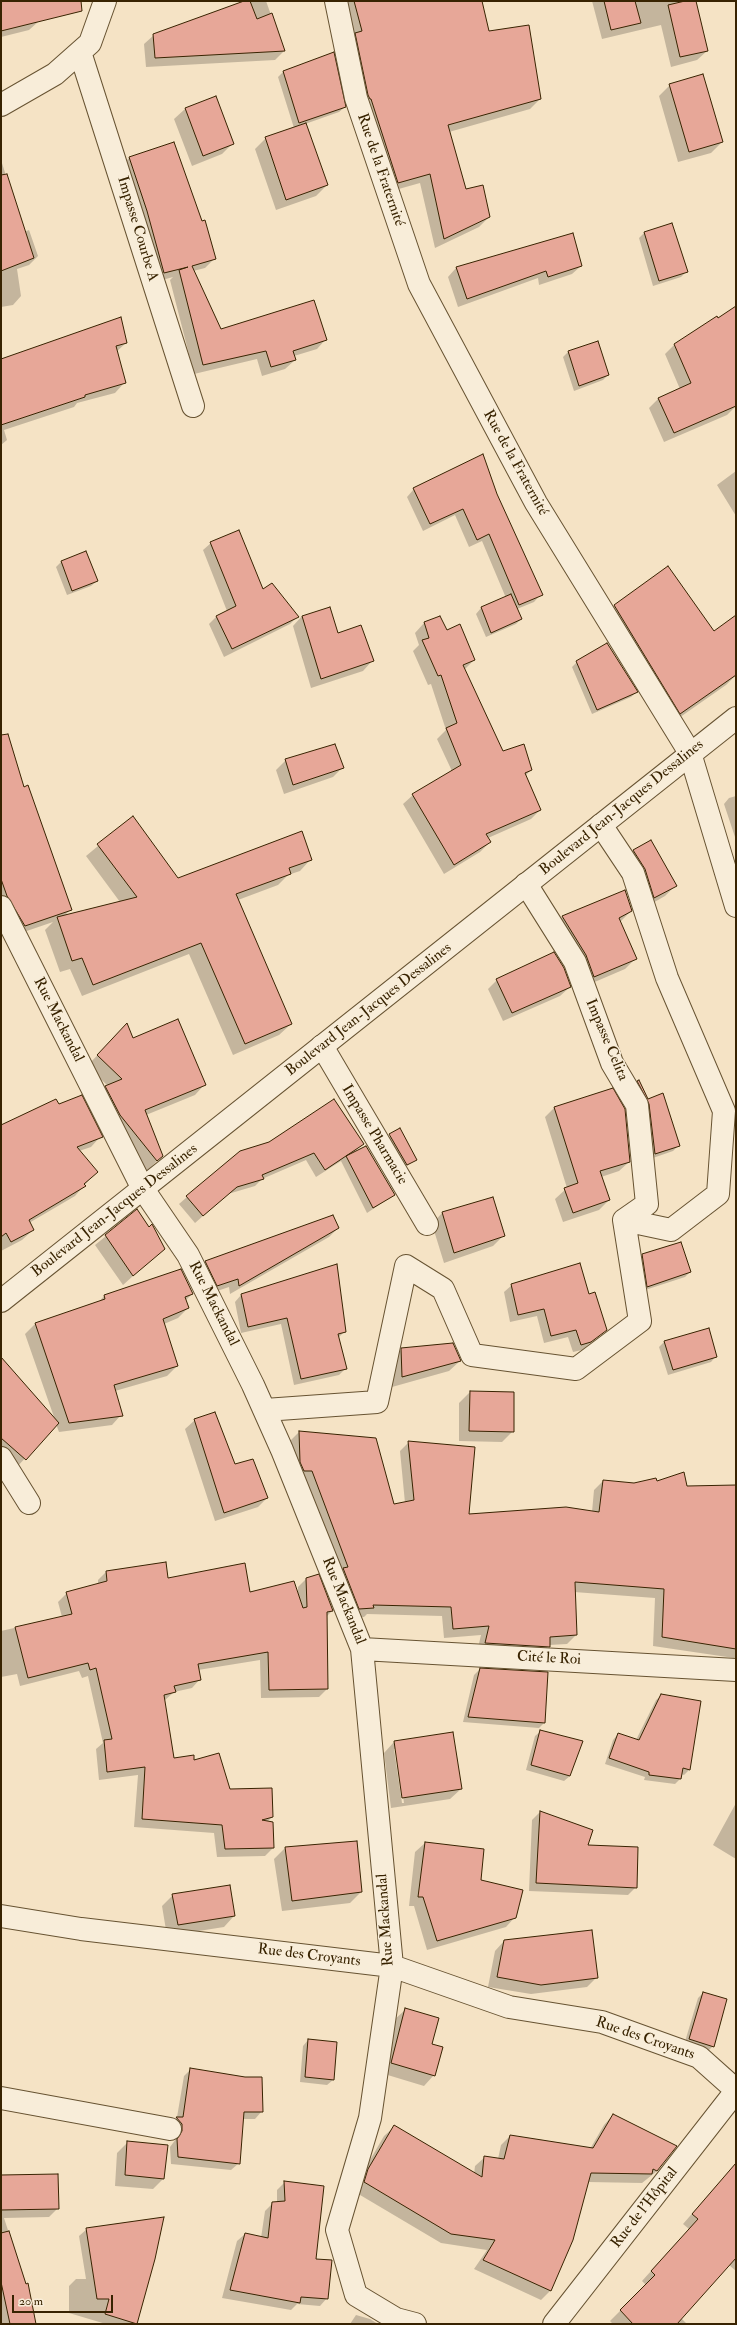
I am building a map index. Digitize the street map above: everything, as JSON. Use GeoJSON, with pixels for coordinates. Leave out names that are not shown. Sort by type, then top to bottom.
{"type":"FeatureCollection","features":[{"type":"Feature","properties":{"kind":"street"},"geometry":{"type":"LineString","coordinates":[[1,105],[55,74],[90,43],[105,1]]}},
{"type":"Feature","properties":{"kind":"street","name":"Rue de la Fraternité"},"geometry":{"type":"LineString","coordinates":[[336,1],[356,98],[419,284],[536,503],[690,752],[736,906]]}},
{"type":"Feature","properties":{"kind":"street","name":"Impasse Courbe A"},"geometry":{"type":"LineString","coordinates":[[80,52],[193,406]]}},
{"type":"Feature","properties":{"kind":"street","name":"Boulevard Jean-Jacques Dessalines"},"geometry":{"type":"LineString","coordinates":[[1,1301],[601,825],[690,752],[736,718]]}},
{"type":"Feature","properties":{"kind":"street"},"geometry":{"type":"LineString","coordinates":[[264,1410],[377,1402],[406,1266],[443,1289],[472,1355],[576,1369],[640,1321],[624,1220],[671,1230],[718,1194],[724,1111],[667,978],[633,873],[601,825]]}},
{"type":"Feature","properties":{"kind":"street","name":"Impasse Celita"},"geometry":{"type":"LineString","coordinates":[[526,884],[575,962],[612,1063],[637,1106],[647,1204],[624,1220]]}},
{"type":"Feature","properties":{"kind":"street","name":"Rue Mackandal"},"geometry":{"type":"LineString","coordinates":[[1,907],[143,1188],[188,1255],[264,1410],[282,1450],[362,1649],[392,1966],[370,2118],[337,2230],[356,2295],[396,2319],[415,2324]]}},
{"type":"Feature","properties":{"kind":"street","name":"Impasse Pharmacie"},"geometry":{"type":"LineString","coordinates":[[322,1046],[427,1224]]}},
{"type":"Feature","properties":{"kind":"street"},"geometry":{"type":"LineString","coordinates":[[1,1458],[29,1503]]}},
{"type":"Feature","properties":{"kind":"street","name":"Cité le Roi"},"geometry":{"type":"LineString","coordinates":[[362,1649],[736,1670]]}},
{"type":"Feature","properties":{"kind":"street","name":"Rue des Croyants"},"geometry":{"type":"LineString","coordinates":[[1,1916],[80,1929],[392,1966],[509,2007],[610,2025],[699,2057],[736,2091]]}},
{"type":"Feature","properties":{"kind":"street","name":"Rue de l'Hôpital"},"geometry":{"type":"LineString","coordinates":[[554,2324],[736,2091]]}},
{"type":"Feature","properties":{"kind":"street"},"geometry":{"type":"LineString","coordinates":[[1,2098],[170,2129]]}},
{"type":"Feature","properties":{"kind":"building"},"geometry":{"type":"Polygon","coordinates":[[[1,1],[81,1],[82,11],[1,31],[1,1]]]}},
{"type":"Feature","properties":{"kind":"building"},"geometry":{"type":"Polygon","coordinates":[[[244,1],[250,1],[257,19],[272,13],[285,51],[155,58],[153,34],[244,1]]]}},
{"type":"Feature","properties":{"kind":"building"},"geometry":{"type":"Polygon","coordinates":[[[354,1],[482,1],[489,31],[529,25],[541,99],[448,125],[466,189],[483,185],[490,217],[444,239],[430,174],[398,183],[371,99],[368,95],[355,33],[362,31],[354,1]]]}},
{"type":"Feature","properties":{"kind":"building"},"geometry":{"type":"Polygon","coordinates":[[[604,1],[635,1],[641,23],[611,30],[604,1]]]}},
{"type":"Feature","properties":{"kind":"building"},"geometry":{"type":"Polygon","coordinates":[[[685,1],[696,1],[708,51],[680,57],[668,5],[685,1]]]}},
{"type":"Feature","properties":{"kind":"building"},"geometry":{"type":"Polygon","coordinates":[[[334,52],[346,107],[299,123],[283,71],[334,52]]]}},
{"type":"Feature","properties":{"kind":"building"},"geometry":{"type":"Polygon","coordinates":[[[703,74],[723,142],[689,152],[669,84],[703,74]]]}},
{"type":"Feature","properties":{"kind":"building"},"geometry":{"type":"Polygon","coordinates":[[[216,96],[234,144],[203,156],[185,108],[216,96]]]}},
{"type":"Feature","properties":{"kind":"building"},"geometry":{"type":"Polygon","coordinates":[[[306,123],[328,185],[286,200],[265,137],[306,123]]]}},
{"type":"Feature","properties":{"kind":"building"},"geometry":{"type":"Polygon","coordinates":[[[174,142],[202,221],[205,220],[216,259],[192,266],[221,329],[314,300],[327,340],[293,351],[296,360],[271,367],[266,351],[203,365],[179,270],[188,267],[164,273],[147,211],[129,157],[174,142]]]}},
{"type":"Feature","properties":{"kind":"building"},"geometry":{"type":"Polygon","coordinates":[[[7,174],[34,258],[1,271],[1,175],[7,174]]]}},
{"type":"Feature","properties":{"kind":"building"},"geometry":{"type":"Polygon","coordinates":[[[672,223],[688,272],[659,281],[644,232],[672,223]]]}},
{"type":"Feature","properties":{"kind":"building"},"geometry":{"type":"Polygon","coordinates":[[[573,233],[582,266],[548,277],[546,271],[467,299],[456,267],[573,233]]]}},
{"type":"Feature","properties":{"kind":"building"},"geometry":{"type":"Polygon","coordinates":[[[736,306],[736,406],[674,433],[658,398],[691,383],[674,344],[717,316],[718,318],[736,306]]]}},
{"type":"Feature","properties":{"kind":"building"},"geometry":{"type":"Polygon","coordinates":[[[121,317],[127,343],[116,346],[126,383],[85,395],[85,397],[1,425],[1,359],[121,317]]]}},
{"type":"Feature","properties":{"kind":"building"},"geometry":{"type":"Polygon","coordinates":[[[598,341],[609,375],[579,386],[568,351],[598,341]]]}},
{"type":"Feature","properties":{"kind":"building"},"geometry":{"type":"Polygon","coordinates":[[[483,454],[497,494],[543,595],[519,605],[489,534],[477,540],[463,509],[430,524],[413,488],[483,454]]]}},
{"type":"Feature","properties":{"kind":"building"},"geometry":{"type":"Polygon","coordinates":[[[239,530],[263,589],[272,583],[299,617],[232,649],[216,616],[236,606],[210,542],[239,530]]]}},
{"type":"Feature","properties":{"kind":"building"},"geometry":{"type":"Polygon","coordinates":[[[86,551],[98,581],[72,591],[61,561],[86,551]]]}},
{"type":"Feature","properties":{"kind":"building"},"geometry":{"type":"Polygon","coordinates":[[[668,566],[714,631],[736,615],[736,675],[680,714],[614,605],[668,566]]]}},
{"type":"Feature","properties":{"kind":"building"},"geometry":{"type":"Polygon","coordinates":[[[511,594],[522,619],[491,633],[481,607],[511,594]]]}},
{"type":"Feature","properties":{"kind":"building"},"geometry":{"type":"Polygon","coordinates":[[[330,607],[338,633],[361,625],[374,661],[321,679],[302,616],[330,607]]]}},
{"type":"Feature","properties":{"kind":"building"},"geometry":{"type":"Polygon","coordinates":[[[440,616],[447,630],[460,624],[475,660],[463,665],[503,751],[524,744],[532,770],[525,773],[541,810],[486,834],[491,842],[454,865],[412,794],[461,765],[446,728],[457,723],[441,675],[438,676],[422,640],[429,638],[424,622],[440,616]]]}},
{"type":"Feature","properties":{"kind":"building"},"geometry":{"type":"Polygon","coordinates":[[[607,643],[638,692],[597,710],[576,661],[607,643]]]}},
{"type":"Feature","properties":{"kind":"building"},"geometry":{"type":"Polygon","coordinates":[[[8,734],[24,787],[28,785],[72,910],[25,926],[7,896],[1,879],[1,735],[8,734]]]}},
{"type":"Feature","properties":{"kind":"building"},"geometry":{"type":"Polygon","coordinates":[[[335,744],[344,768],[293,785],[285,759],[335,744]]]}},
{"type":"Feature","properties":{"kind":"building"},"geometry":{"type":"Polygon","coordinates":[[[133,816],[178,878],[302,831],[312,860],[289,868],[291,874],[236,894],[292,1024],[245,1044],[201,943],[93,985],[82,958],[72,961],[57,917],[137,897],[97,844],[133,816]]]}},
{"type":"Feature","properties":{"kind":"building"},"geometry":{"type":"Polygon","coordinates":[[[651,840],[677,886],[654,898],[645,869],[633,850],[651,840]]]}},
{"type":"Feature","properties":{"kind":"building"},"geometry":{"type":"Polygon","coordinates":[[[625,890],[632,911],[619,918],[637,959],[594,977],[586,955],[562,916],[625,890]]]}},
{"type":"Feature","properties":{"kind":"building"},"geometry":{"type":"Polygon","coordinates":[[[554,952],[564,968],[571,987],[512,1013],[496,979],[554,952]]]}},
{"type":"Feature","properties":{"kind":"building"},"geometry":{"type":"Polygon","coordinates":[[[178,1019],[206,1085],[145,1110],[163,1156],[157,1161],[120,1115],[105,1086],[122,1079],[97,1055],[127,1023],[133,1038],[178,1019]]]}},
{"type":"Feature","properties":{"kind":"building"},"geometry":{"type":"Polygon","coordinates":[[[639,1080],[648,1099],[663,1093],[680,1146],[655,1154],[649,1104],[637,1081],[639,1080]]]}},
{"type":"Feature","properties":{"kind":"building"},"geometry":{"type":"Polygon","coordinates":[[[613,1088],[625,1109],[630,1162],[600,1171],[610,1200],[573,1213],[564,1188],[578,1183],[554,1107],[613,1088]]]}},
{"type":"Feature","properties":{"kind":"building"},"geometry":{"type":"Polygon","coordinates":[[[82,1095],[103,1137],[77,1147],[98,1172],[84,1184],[86,1186],[29,1220],[34,1230],[11,1242],[6,1233],[1,1237],[1,1125],[56,1099],[59,1104],[82,1095]]]}},
{"type":"Feature","properties":{"kind":"building"},"geometry":{"type":"Polygon","coordinates":[[[334,1099],[364,1144],[325,1170],[314,1153],[262,1175],[264,1179],[237,1187],[203,1216],[186,1196],[240,1151],[269,1142],[334,1099]]]}},
{"type":"Feature","properties":{"kind":"building"},"geometry":{"type":"Polygon","coordinates":[[[400,1128],[417,1160],[407,1165],[389,1134],[400,1128]]]}},
{"type":"Feature","properties":{"kind":"building"},"geometry":{"type":"Polygon","coordinates":[[[366,1146],[395,1195],[373,1208],[346,1156],[366,1146]]]}},
{"type":"Feature","properties":{"kind":"building"},"geometry":{"type":"Polygon","coordinates":[[[493,1197],[505,1236],[454,1253],[442,1212],[493,1197]]]}},
{"type":"Feature","properties":{"kind":"building"},"geometry":{"type":"Polygon","coordinates":[[[137,1209],[149,1227],[152,1224],[165,1249],[133,1276],[105,1235],[137,1209]]]}},
{"type":"Feature","properties":{"kind":"building"},"geometry":{"type":"Polygon","coordinates":[[[333,1215],[339,1228],[239,1286],[238,1279],[217,1286],[205,1261],[333,1215]]]}},
{"type":"Feature","properties":{"kind":"building"},"geometry":{"type":"Polygon","coordinates":[[[681,1242],[691,1272],[647,1287],[642,1254],[681,1242]]]}},
{"type":"Feature","properties":{"kind":"building"},"geometry":{"type":"Polygon","coordinates":[[[580,1263],[589,1294],[595,1292],[607,1330],[591,1342],[581,1345],[576,1330],[551,1336],[544,1309],[518,1315],[511,1284],[580,1263]]]}},
{"type":"Feature","properties":{"kind":"building"},"geometry":{"type":"Polygon","coordinates":[[[337,1264],[346,1332],[338,1334],[347,1369],[301,1379],[287,1318],[248,1327],[241,1294],[337,1264]]]}},
{"type":"Feature","properties":{"kind":"building"},"geometry":{"type":"Polygon","coordinates":[[[181,1269],[193,1294],[185,1297],[189,1308],[163,1319],[178,1366],[114,1385],[123,1416],[69,1423],[35,1323],[105,1299],[104,1295],[181,1269]]]}},
{"type":"Feature","properties":{"kind":"building"},"geometry":{"type":"Polygon","coordinates":[[[709,1328],[717,1357],[673,1370],[664,1341],[709,1328]]]}},
{"type":"Feature","properties":{"kind":"building"},"geometry":{"type":"Polygon","coordinates":[[[453,1343],[461,1361],[402,1377],[401,1348],[453,1343]]]}},
{"type":"Feature","properties":{"kind":"building"},"geometry":{"type":"Polygon","coordinates":[[[1,1357],[59,1423],[26,1460],[1,1438],[1,1357]]]}},
{"type":"Feature","properties":{"kind":"building"},"geometry":{"type":"Polygon","coordinates":[[[470,1391],[514,1392],[514,1432],[469,1431],[470,1391]]]}},
{"type":"Feature","properties":{"kind":"building"},"geometry":{"type":"Polygon","coordinates":[[[215,1412],[235,1464],[253,1459],[268,1498],[224,1513],[194,1419],[215,1412]]]}},
{"type":"Feature","properties":{"kind":"building"},"geometry":{"type":"Polygon","coordinates":[[[299,1431],[376,1438],[394,1504],[414,1500],[408,1441],[475,1447],[469,1514],[566,1507],[599,1512],[603,1480],[634,1483],[656,1478],[657,1481],[684,1472],[687,1486],[736,1485],[736,1649],[662,1637],[664,1589],[575,1582],[577,1635],[550,1637],[550,1647],[485,1643],[489,1626],[453,1629],[451,1607],[373,1605],[374,1608],[359,1609],[343,1568],[348,1567],[312,1471],[304,1471],[300,1462],[299,1431]]]}},
{"type":"Feature","properties":{"kind":"building"},"geometry":{"type":"Polygon","coordinates":[[[166,1562],[168,1578],[245,1563],[250,1592],[294,1581],[303,1608],[307,1607],[306,1578],[319,1574],[333,1611],[327,1612],[328,1689],[269,1690],[268,1652],[198,1664],[201,1680],[174,1686],[176,1692],[164,1695],[174,1758],[194,1755],[194,1760],[219,1753],[230,1789],[272,1788],[273,1817],[262,1820],[273,1822],[274,1848],[225,1849],[222,1825],[142,1819],[145,1767],[107,1772],[104,1740],[112,1739],[96,1668],[90,1670],[88,1663],[28,1678],[15,1627],[72,1614],[66,1592],[107,1581],[106,1571],[166,1562]]]}},
{"type":"Feature","properties":{"kind":"building"},"geometry":{"type":"Polygon","coordinates":[[[480,1668],[548,1672],[545,1723],[468,1717],[480,1668]]]}},
{"type":"Feature","properties":{"kind":"building"},"geometry":{"type":"Polygon","coordinates":[[[661,1694],[701,1701],[690,1770],[683,1768],[681,1779],[649,1775],[649,1772],[609,1758],[618,1733],[639,1740],[661,1694]]]}},
{"type":"Feature","properties":{"kind":"building"},"geometry":{"type":"Polygon","coordinates":[[[540,1730],[583,1741],[570,1776],[531,1765],[540,1730]]]}},
{"type":"Feature","properties":{"kind":"building"},"geometry":{"type":"Polygon","coordinates":[[[453,1732],[462,1789],[402,1798],[394,1741],[453,1732]]]}},
{"type":"Feature","properties":{"kind":"building"},"geometry":{"type":"Polygon","coordinates":[[[540,1811],[593,1830],[588,1845],[638,1847],[637,1888],[536,1883],[540,1811]]]}},
{"type":"Feature","properties":{"kind":"building"},"geometry":{"type":"Polygon","coordinates":[[[357,1841],[362,1892],[292,1901],[285,1847],[357,1841]]]}},
{"type":"Feature","properties":{"kind":"building"},"geometry":{"type":"Polygon","coordinates":[[[425,1842],[484,1849],[481,1880],[523,1890],[516,1918],[437,1941],[423,1897],[418,1897],[425,1842]]]}},
{"type":"Feature","properties":{"kind":"building"},"geometry":{"type":"Polygon","coordinates":[[[230,1885],[235,1916],[178,1925],[172,1894],[230,1885]]]}},
{"type":"Feature","properties":{"kind":"building"},"geometry":{"type":"Polygon","coordinates":[[[592,1930],[598,1978],[541,1985],[497,1977],[504,1940],[592,1930]]]}},
{"type":"Feature","properties":{"kind":"building"},"geometry":{"type":"Polygon","coordinates":[[[703,1992],[727,1999],[714,2047],[689,2039],[703,1992]]]}},
{"type":"Feature","properties":{"kind":"building"},"geometry":{"type":"Polygon","coordinates":[[[405,2008],[439,2018],[432,2044],[443,2047],[435,2076],[391,2063],[405,2008]]]}},
{"type":"Feature","properties":{"kind":"building"},"geometry":{"type":"Polygon","coordinates":[[[308,2039],[337,2042],[334,2080],[305,2077],[308,2039]]]}},
{"type":"Feature","properties":{"kind":"building"},"geometry":{"type":"Polygon","coordinates":[[[190,2068],[245,2077],[262,2077],[263,2112],[244,2112],[240,2164],[178,2157],[177,2139],[182,2131],[182,2124],[176,2117],[183,2117],[190,2068]]]}},
{"type":"Feature","properties":{"kind":"building"},"geometry":{"type":"Polygon","coordinates":[[[613,2114],[677,2146],[657,2171],[653,2169],[652,2174],[591,2173],[573,2240],[551,2291],[483,2260],[495,2240],[451,2234],[364,2182],[368,2169],[394,2125],[482,2177],[484,2156],[504,2159],[510,2135],[593,2148],[613,2114]]]}},
{"type":"Feature","properties":{"kind":"building"},"geometry":{"type":"Polygon","coordinates":[[[127,2141],[168,2145],[164,2179],[125,2175],[127,2141]]]}},
{"type":"Feature","properties":{"kind":"building"},"geometry":{"type":"Polygon","coordinates":[[[736,2163],[736,2258],[677,2324],[633,2324],[620,2310],[655,2275],[651,2271],[698,2219],[692,2214],[736,2163]]]}},
{"type":"Feature","properties":{"kind":"building"},"geometry":{"type":"Polygon","coordinates":[[[58,2174],[59,2209],[1,2210],[1,2175],[58,2174]]]}},
{"type":"Feature","properties":{"kind":"building"},"geometry":{"type":"Polygon","coordinates":[[[284,2181],[324,2186],[316,2259],[332,2260],[328,2299],[301,2297],[300,2303],[230,2290],[245,2233],[268,2238],[272,2202],[285,2201],[284,2181]]]}},
{"type":"Feature","properties":{"kind":"building"},"geometry":{"type":"Polygon","coordinates":[[[164,2217],[155,2259],[137,2324],[105,2314],[109,2299],[97,2299],[86,2228],[164,2217]]]}},
{"type":"Feature","properties":{"kind":"building"},"geometry":{"type":"Polygon","coordinates":[[[9,2231],[26,2284],[28,2283],[36,2324],[10,2324],[1,2282],[1,2233],[9,2231]]]}}]}
